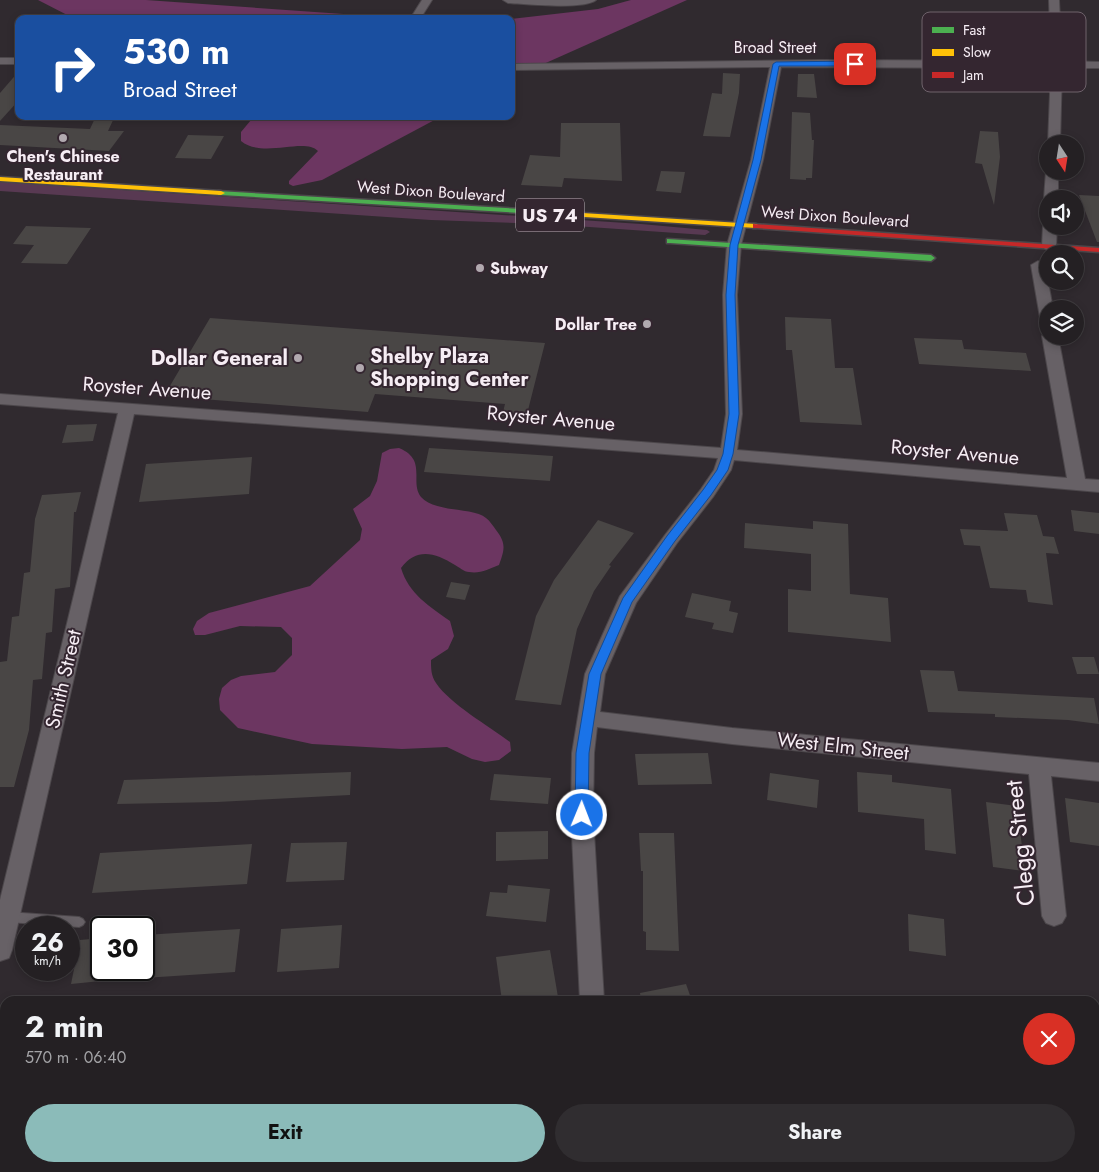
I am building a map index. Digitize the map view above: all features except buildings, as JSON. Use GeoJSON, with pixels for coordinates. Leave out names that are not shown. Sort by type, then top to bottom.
{"type":"FeatureCollection","features":[{"type":"Feature","properties":{"kind":"highway","name":"West Dixon Boulevard"},"geometry":{"type":"LineString","coordinates":[[0,179],[1039,246]]}},
{"type":"Feature","properties":{"kind":"highway","name":"West Dixon Boulevard"},"geometry":{"type":"LineString","coordinates":[[654,240],[946,259]]}},
{"type":"Feature","properties":{"kind":"highway","name":"West Dixon Boulevard"},"geometry":{"type":"LineString","coordinates":[[1084,249],[1099,250]]}},
{"type":"Feature","properties":{"kind":"street"},"geometry":{"type":"LineString","coordinates":[[418,15],[427,0]]}},
{"type":"Feature","properties":{"kind":"street"},"geometry":{"type":"LineString","coordinates":[[508,0],[556,2],[591,0]]}},
{"type":"Feature","properties":{"kind":"street"},"geometry":{"type":"LineString","coordinates":[[0,61],[15,61]]}},
{"type":"Feature","properties":{"kind":"street"},"geometry":{"type":"LineString","coordinates":[[592,996],[582,815],[582,753],[595,674],[627,601],[655,560],[707,493],[722,470],[728,454],[734,414],[730,295],[734,245],[757,160],[776,64]]}},
{"type":"Feature","properties":{"kind":"street","name":"Broad Street"},"geometry":{"type":"LineString","coordinates":[[515,67],[922,65]]}},
{"type":"Feature","properties":{"kind":"street","name":"Broad Street"},"geometry":{"type":"LineString","coordinates":[[1086,65],[1099,65]]}},
{"type":"Feature","properties":{"kind":"street"},"geometry":{"type":"LineString","coordinates":[[1054,135],[1056,92]]}},
{"type":"Feature","properties":{"kind":"street"},"geometry":{"type":"LineString","coordinates":[[1038,265],[1044,300]]}},
{"type":"Feature","properties":{"kind":"street"},"geometry":{"type":"LineString","coordinates":[[1052,345],[1078,484]]}},
{"type":"Feature","properties":{"kind":"street","name":"Royster Avenue"},"geometry":{"type":"LineString","coordinates":[[0,399],[728,454],[1099,486]]}},
{"type":"Feature","properties":{"kind":"street","name":"Smith Street"},"geometry":{"type":"LineString","coordinates":[[0,950],[126,408]]}},
{"type":"Feature","properties":{"kind":"street","name":"West Elm Street"},"geometry":{"type":"LineString","coordinates":[[587,718],[732,736],[1099,772]]}},
{"type":"Feature","properties":{"kind":"street","name":"Clegg Street"},"geometry":{"type":"LineString","coordinates":[[1039,766],[1054,916]]}},
{"type":"Feature","properties":{"kind":"lane"},"geometry":{"type":"LineString","coordinates":[[8,917],[15,917]]}},
{"type":"Feature","properties":{"kind":"shaded area"},"geometry":{"type":"Polygon","coordinates":[[[38,0],[146,0],[358,15],[67,15],[38,0]]]}},
{"type":"Feature","properties":{"kind":"shaded area"},"geometry":{"type":"Polygon","coordinates":[[[631,0],[687,0],[539,66],[515,63],[515,19],[598,9],[631,0]]]}},
{"type":"Feature","properties":{"kind":"shaded area"},"geometry":{"type":"Polygon","coordinates":[[[251,120],[434,120],[322,180],[293,186],[289,184],[289,181],[318,151],[312,147],[303,146],[260,148],[250,146],[241,141],[241,132],[251,120]]]}},
{"type":"Feature","properties":{"kind":"shaded area"},"geometry":{"type":"Polygon","coordinates":[[[0,182],[641,224],[707,230],[710,232],[705,235],[546,224],[431,220],[0,191],[0,182]]]}},
{"type":"Feature","properties":{"kind":"shaded area"},"geometry":{"type":"Polygon","coordinates":[[[399,448],[408,453],[416,465],[417,485],[421,497],[435,505],[473,512],[486,518],[503,543],[499,565],[481,572],[465,571],[440,557],[427,554],[413,557],[401,568],[414,592],[450,621],[454,636],[448,649],[431,660],[434,680],[442,691],[460,707],[510,742],[511,751],[499,760],[485,762],[472,759],[447,747],[402,749],[312,744],[238,728],[220,710],[219,699],[222,688],[231,680],[241,676],[275,672],[292,655],[292,638],[281,627],[240,626],[205,635],[195,635],[193,629],[197,621],[209,613],[310,586],[360,540],[362,529],[353,509],[370,496],[377,481],[382,453],[390,449],[399,448]]]}},
{"type":"Feature","properties":{"kind":"traffic: fast"},"geometry":{"type":"LineString","coordinates":[[221,193],[538,212]]}},
{"type":"Feature","properties":{"kind":"traffic: fast"},"geometry":{"type":"LineString","coordinates":[[670,241],[931,258]]}},
{"type":"Feature","properties":{"kind":"traffic: slow"},"geometry":{"type":"LineString","coordinates":[[0,179],[221,193]]}},
{"type":"Feature","properties":{"kind":"traffic: slow"},"geometry":{"type":"LineString","coordinates":[[538,212],[756,226]]}},
{"type":"Feature","properties":{"kind":"traffic: jam"},"geometry":{"type":"LineString","coordinates":[[756,226],[1099,250]]}},
{"type":"Feature","properties":{"kind":"place","name":"Chen's Chinese Restaurant"},"geometry":{"type":"Point","coordinates":[63,138]}},
{"type":"Feature","properties":{"kind":"place","name":"Subway"},"geometry":{"type":"Point","coordinates":[480,268]}},
{"type":"Feature","properties":{"kind":"place","name":"Dollar Tree"},"geometry":{"type":"Point","coordinates":[647,324]}},
{"type":"Feature","properties":{"kind":"place","name":"Dollar General"},"geometry":{"type":"Point","coordinates":[298,358]}},
{"type":"Feature","properties":{"kind":"place","name":"Shelby Plaza Shopping Center"},"geometry":{"type":"Point","coordinates":[360,368]}},
{"type":"Feature","properties":{"kind":"route"},"geometry":{"type":"LineString","coordinates":[[582,815],[582,753],[595,674],[627,601],[650,567],[707,493],[722,470],[728,454],[734,414],[730,295],[734,245],[757,160],[776,64],[855,64]]}}]}
